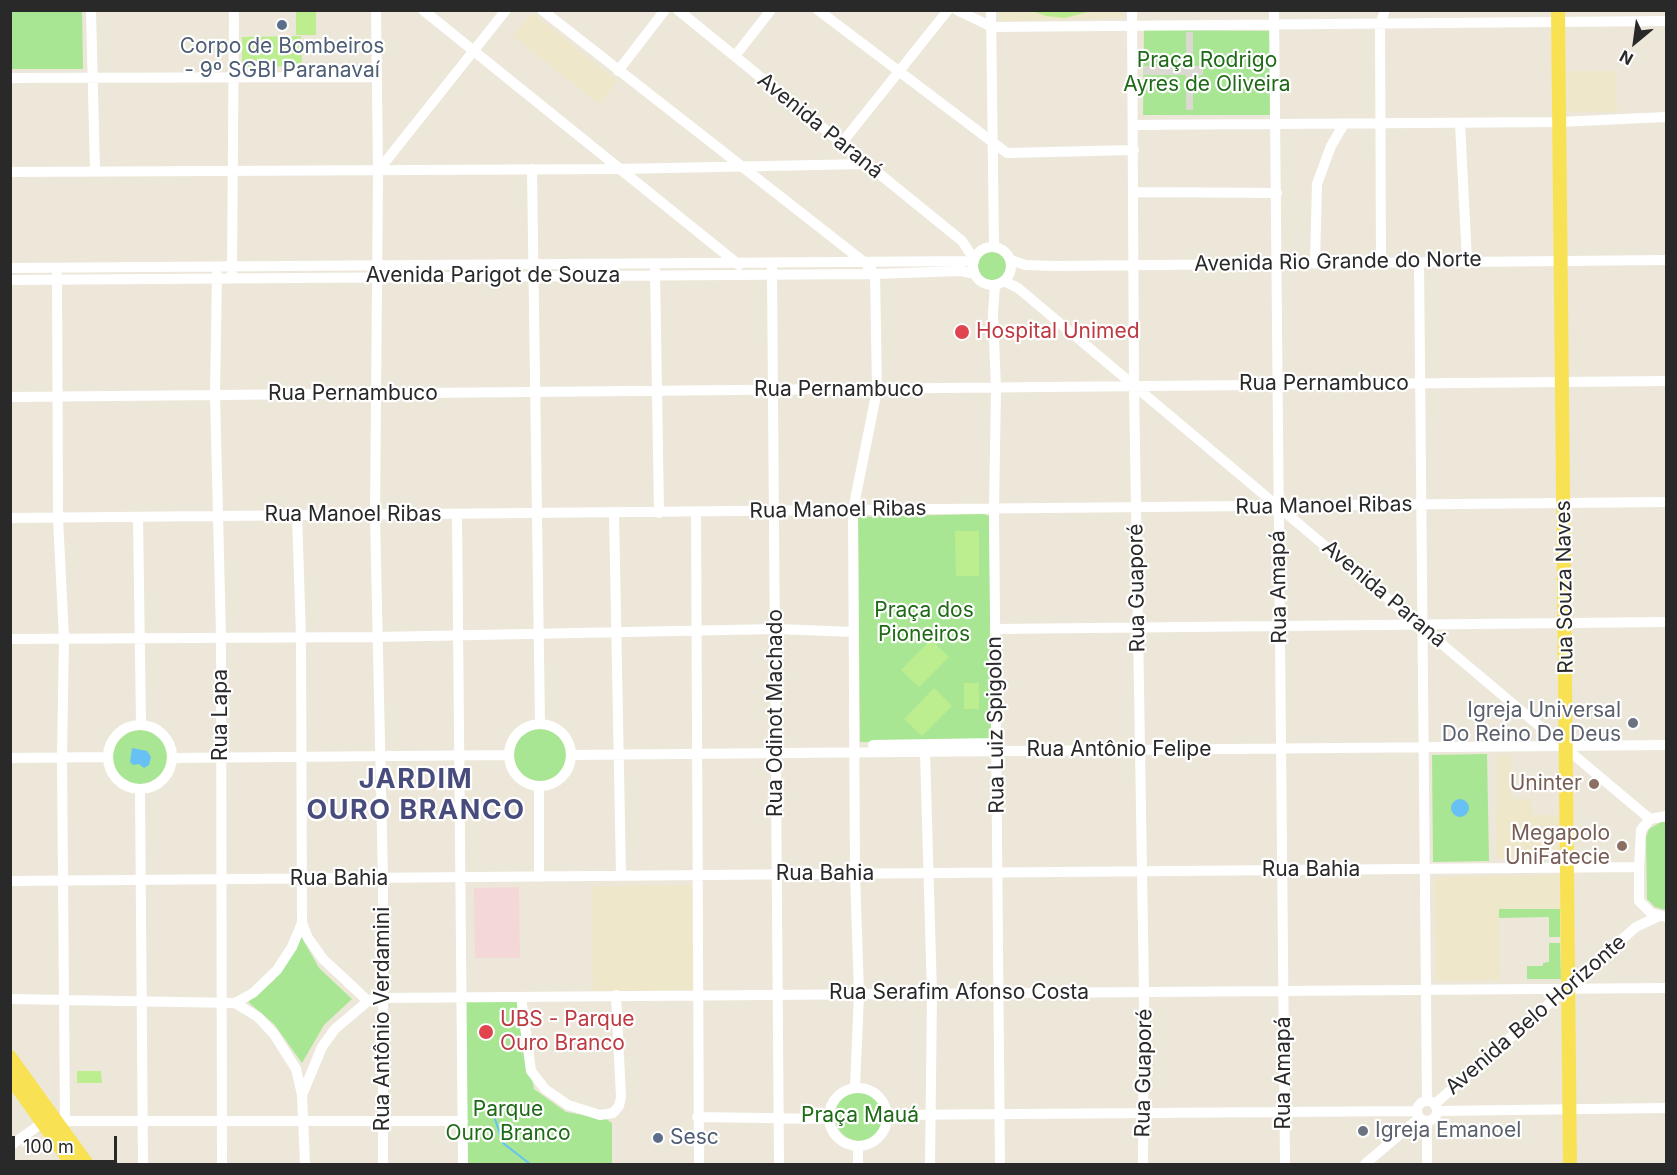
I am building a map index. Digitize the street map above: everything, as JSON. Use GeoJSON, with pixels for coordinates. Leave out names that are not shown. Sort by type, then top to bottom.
{"type":"FeatureCollection","features":[{"type":"Feature","properties":{"kind":"main road","name":"Rua Souza Naves"},"geometry":{"type":"LineString","coordinates":[[1559,16],[1570,1164]]}},
{"type":"Feature","properties":{"kind":"main road"},"geometry":{"type":"LineString","coordinates":[[10,1057],[54,1122],[87,1164]]}},
{"type":"Feature","properties":{"kind":"main road"},"geometry":{"type":"LineString","coordinates":[[10,1077],[54,1122],[72,1164]]}},
{"type":"Feature","properties":{"kind":"street"},"geometry":{"type":"LineString","coordinates":[[91,10],[95,171]]}},
{"type":"Feature","properties":{"kind":"street"},"geometry":{"type":"LineString","coordinates":[[232,279],[234,10]]}},
{"type":"Feature","properties":{"kind":"street","name":"Rua Antônio Verdamini"},"geometry":{"type":"LineString","coordinates":[[376,10],[378,171],[375,515],[383,879],[383,1164]]}},
{"type":"Feature","properties":{"kind":"street"},"geometry":{"type":"LineString","coordinates":[[423,10],[618,169],[738,262],[739,274]]}},
{"type":"Feature","properties":{"kind":"street"},"geometry":{"type":"LineString","coordinates":[[378,171],[506,10]]}},
{"type":"Feature","properties":{"kind":"street"},"geometry":{"type":"LineString","coordinates":[[542,10],[738,166],[864,262],[875,274],[877,390],[853,510],[855,874],[859,994],[855,1087]]}},
{"type":"Feature","properties":{"kind":"street"},"geometry":{"type":"LineString","coordinates":[[618,71],[665,10]]}},
{"type":"Feature","properties":{"kind":"street","name":"Avenida Paraná"},"geometry":{"type":"LineString","coordinates":[[678,10],[963,241],[974,260]]}},
{"type":"Feature","properties":{"kind":"street"},"geometry":{"type":"LineString","coordinates":[[735,56],[771,10]]}},
{"type":"Feature","properties":{"kind":"street"},"geometry":{"type":"LineString","coordinates":[[818,10],[1007,153],[1134,150]]}},
{"type":"Feature","properties":{"kind":"street"},"geometry":{"type":"LineString","coordinates":[[841,144],[900,73],[948,10]]}},
{"type":"Feature","properties":{"kind":"street"},"geometry":{"type":"LineString","coordinates":[[957,10],[992,27],[1380,25],[1559,16],[1666,21]]}},
{"type":"Feature","properties":{"kind":"street"},"geometry":{"type":"LineString","coordinates":[[989,247],[1005,251],[1011,260],[1011,269],[999,283],[981,282],[975,274],[974,260],[989,247],[994,145],[992,10]]}},
{"type":"Feature","properties":{"kind":"street","name":"Rua Guaporé"},"geometry":{"type":"LineString","coordinates":[[1132,10],[1134,386],[1144,991],[1143,1164]]}},
{"type":"Feature","properties":{"kind":"street","name":"Rua Amapá"},"geometry":{"type":"LineString","coordinates":[[1274,10],[1285,1164]]}},
{"type":"Feature","properties":{"kind":"street"},"geometry":{"type":"LineString","coordinates":[[1381,263],[1380,25],[1385,10]]}},
{"type":"Feature","properties":{"kind":"street"},"geometry":{"type":"LineString","coordinates":[[10,78],[377,77]]}},
{"type":"Feature","properties":{"kind":"street"},"geometry":{"type":"LineString","coordinates":[[1133,125],[1559,122],[1666,117]]}},
{"type":"Feature","properties":{"kind":"street"},"geometry":{"type":"LineString","coordinates":[[1460,123],[1467,261]]}},
{"type":"Feature","properties":{"kind":"street"},"geometry":{"type":"LineString","coordinates":[[1316,263],[1317,184],[1331,146],[1344,124]]}},
{"type":"Feature","properties":{"kind":"street"},"geometry":{"type":"LineString","coordinates":[[10,172],[532,170],[866,164]]}},
{"type":"Feature","properties":{"kind":"street"},"geometry":{"type":"LineString","coordinates":[[532,170],[535,515],[540,724]]}},
{"type":"Feature","properties":{"kind":"street"},"geometry":{"type":"LineString","coordinates":[[1134,192],[1277,193]]}},
{"type":"Feature","properties":{"kind":"street","name":"Avenida Paraná"},"geometry":{"type":"LineString","coordinates":[[963,241],[989,247]]}},
{"type":"Feature","properties":{"kind":"street","name":"Avenida Rio Grande do Norte"},"geometry":{"type":"LineString","coordinates":[[1011,260],[1025,265],[1134,265],[1560,259],[1666,260]]}},
{"type":"Feature","properties":{"kind":"street","name":"Avenida Parigot de Souza"},"geometry":{"type":"LineString","coordinates":[[10,268],[974,260]]}},
{"type":"Feature","properties":{"kind":"street","name":"Rua Odinot Machado"},"geometry":{"type":"LineString","coordinates":[[772,262],[779,1164]]}},
{"type":"Feature","properties":{"kind":"street"},"geometry":{"type":"LineString","coordinates":[[1419,262],[1426,990],[1433,1105],[1569,1109],[1666,1108]]}},
{"type":"Feature","properties":{"kind":"street"},"geometry":{"type":"LineString","coordinates":[[655,263],[659,513]]}},
{"type":"Feature","properties":{"kind":"street","name":"Rua Lapa"},"geometry":{"type":"LineString","coordinates":[[217,267],[215,395],[222,758],[220,1002],[222,1164]]}},
{"type":"Feature","properties":{"kind":"street"},"geometry":{"type":"LineString","coordinates":[[54,1122],[63,1000],[64,638],[58,518],[57,268]]}},
{"type":"Feature","properties":{"kind":"street","name":"Avenida Parigot de Souza"},"geometry":{"type":"LineString","coordinates":[[10,280],[875,274],[961,271],[975,274]]}},
{"type":"Feature","properties":{"kind":"street","name":"Avenida Paraná"},"geometry":{"type":"LineString","coordinates":[[999,283],[1018,288],[1422,624],[1650,819]]}},
{"type":"Feature","properties":{"kind":"street","name":"Rua Luiz Spigolon"},"geometry":{"type":"LineString","coordinates":[[999,283],[993,313],[996,389],[994,509],[1000,1164]]}},
{"type":"Feature","properties":{"kind":"street","name":"Rua Pernambuco"},"geometry":{"type":"LineString","coordinates":[[10,397],[1666,381]]}},
{"type":"Feature","properties":{"kind":"street","name":"Rua Manoel Ribas"},"geometry":{"type":"LineString","coordinates":[[10,518],[535,515],[1666,502]]}},
{"type":"Feature","properties":{"kind":"street"},"geometry":{"type":"LineString","coordinates":[[696,512],[699,1164]]}},
{"type":"Feature","properties":{"kind":"street"},"geometry":{"type":"LineString","coordinates":[[614,513],[621,874]]}},
{"type":"Feature","properties":{"kind":"street"},"geometry":{"type":"LineString","coordinates":[[457,515],[463,1164]]}},
{"type":"Feature","properties":{"kind":"street"},"geometry":{"type":"LineString","coordinates":[[297,516],[301,636],[302,923],[308,939],[323,960],[368,1001]]}},
{"type":"Feature","properties":{"kind":"street"},"geometry":{"type":"LineString","coordinates":[[138,517],[141,724]]}},
{"type":"Feature","properties":{"kind":"street"},"geometry":{"type":"LineString","coordinates":[[995,629],[1666,622]]}},
{"type":"Feature","properties":{"kind":"street"},"geometry":{"type":"LineString","coordinates":[[10,639],[457,635],[776,629],[854,632]]}},
{"type":"Feature","properties":{"kind":"street"},"geometry":{"type":"LineString","coordinates":[[141,724],[160,731],[171,748],[173,759],[171,768],[159,784],[140,790],[130,788],[114,777],[107,758],[109,747],[121,730],[141,724]]}},
{"type":"Feature","properties":{"kind":"street"},"geometry":{"type":"LineString","coordinates":[[540,724],[558,729],[565,736],[571,755],[570,765],[558,781],[539,786],[530,784],[514,773],[509,755],[514,737],[530,725],[540,724]]}},
{"type":"Feature","properties":{"kind":"street","name":"Rua Antônio Felipe"},"geometry":{"type":"LineString","coordinates":[[571,755],[777,753],[855,749],[997,747],[1139,750],[1666,745]]}},
{"type":"Feature","properties":{"kind":"street","name":"Rua Antônio Felipe"},"geometry":{"type":"LineString","coordinates":[[855,749],[925,752],[997,747]]}},
{"type":"Feature","properties":{"kind":"street"},"geometry":{"type":"LineString","coordinates":[[925,752],[932,994],[930,1164]]}},
{"type":"Feature","properties":{"kind":"street"},"geometry":{"type":"LineString","coordinates":[[173,759],[509,755]]}},
{"type":"Feature","properties":{"kind":"street"},"geometry":{"type":"LineString","coordinates":[[10,758],[107,758]]}},
{"type":"Feature","properties":{"kind":"street"},"geometry":{"type":"LineString","coordinates":[[539,786],[539,877]]}},
{"type":"Feature","properties":{"kind":"street"},"geometry":{"type":"LineString","coordinates":[[140,790],[143,1164]]}},
{"type":"Feature","properties":{"kind":"street"},"geometry":{"type":"LineString","coordinates":[[1650,819],[1666,816]]}},
{"type":"Feature","properties":{"kind":"street","name":"Avenida Belo Horizonte"},"geometry":{"type":"LineString","coordinates":[[1636,927],[1639,901],[1639,836],[1643,825],[1650,819]]}},
{"type":"Feature","properties":{"kind":"street","name":"Rua Bahia"},"geometry":{"type":"LineString","coordinates":[[10,881],[1639,867]]}},
{"type":"Feature","properties":{"kind":"street"},"geometry":{"type":"LineString","coordinates":[[1639,901],[1646,910],[1663,917]]}},
{"type":"Feature","properties":{"kind":"street","name":"Avenida Belo Horizonte"},"geometry":{"type":"LineString","coordinates":[[1420,1117],[1636,927],[1663,917]]}},
{"type":"Feature","properties":{"kind":"street"},"geometry":{"type":"LineString","coordinates":[[236,1003],[254,993],[277,970],[292,947],[302,923]]}},
{"type":"Feature","properties":{"kind":"street","name":"Rua Serafim Afonso Costa"},"geometry":{"type":"LineString","coordinates":[[302,1095],[322,1047],[335,1029],[368,1001],[382,998],[616,994],[999,994],[1666,988]]}},
{"type":"Feature","properties":{"kind":"street"},"geometry":{"type":"LineString","coordinates":[[521,997],[531,1071],[545,1089],[568,1105],[600,1115],[613,1113],[619,1106],[621,1098],[616,994]]}},
{"type":"Feature","properties":{"kind":"street"},"geometry":{"type":"LineString","coordinates":[[10,999],[236,1003],[258,1017],[274,1034],[296,1069],[302,1095],[305,1164]]}},
{"type":"Feature","properties":{"kind":"street"},"geometry":{"type":"LineString","coordinates":[[855,1087],[874,1091],[886,1106],[888,1115],[880,1137],[873,1142],[858,1146],[842,1141],[831,1128],[829,1119],[836,1098],[855,1087]]}},
{"type":"Feature","properties":{"kind":"street"},"geometry":{"type":"LineString","coordinates":[[888,1115],[1284,1112],[1420,1117]]}},
{"type":"Feature","properties":{"kind":"street"},"geometry":{"type":"LineString","coordinates":[[697,1117],[829,1119]]}},
{"type":"Feature","properties":{"kind":"street"},"geometry":{"type":"LineString","coordinates":[[1365,1164],[1420,1117]]}},
{"type":"Feature","properties":{"kind":"street"},"geometry":{"type":"LineString","coordinates":[[1420,1117],[1427,1164]]}},
{"type":"Feature","properties":{"kind":"street"},"geometry":{"type":"LineString","coordinates":[[10,1146],[54,1122],[463,1121]]}},
{"type":"Feature","properties":{"kind":"street"},"geometry":{"type":"LineString","coordinates":[[858,1146],[858,1164]]}},
{"type":"Feature","properties":{"kind":"shaded area"},"geometry":{"type":"Polygon","coordinates":[[[1000,11],[1123,11],[1123,18],[1000,21],[1000,11]]]}},
{"type":"Feature","properties":{"kind":"shaded area"},"geometry":{"type":"Polygon","coordinates":[[[532,13],[617,81],[599,104],[513,36],[532,13]]]}},
{"type":"Feature","properties":{"kind":"shaded area"},"geometry":{"type":"Polygon","coordinates":[[[1186,32],[1193,32],[1193,66],[1203,66],[1203,75],[1193,76],[1193,110],[1186,110],[1186,75],[1144,75],[1144,66],[1186,66],[1186,32]]]}},
{"type":"Feature","properties":{"kind":"shaded area"},"geometry":{"type":"Polygon","coordinates":[[[1567,71],[1616,71],[1617,112],[1567,112],[1567,71]]]}},
{"type":"Feature","properties":{"kind":"shaded area"},"geometry":{"type":"Polygon","coordinates":[[[1497,755],[1511,755],[1511,799],[1531,799],[1532,815],[1559,815],[1559,857],[1556,859],[1500,859],[1496,857],[1497,755]]]}},
{"type":"Feature","properties":{"kind":"shaded area"},"geometry":{"type":"Polygon","coordinates":[[[1559,875],[1560,909],[1499,909],[1500,980],[1436,981],[1435,881],[1437,877],[1559,875]]]}},
{"type":"Feature","properties":{"kind":"shaded area"},"geometry":{"type":"Polygon","coordinates":[[[692,885],[693,990],[593,991],[592,886],[692,885]]]}},
{"type":"Feature","properties":{"kind":"shaded area"},"geometry":{"type":"Polygon","coordinates":[[[519,887],[520,958],[475,958],[474,888],[519,887]]]}},
{"type":"Feature","properties":{"kind":"green space"},"geometry":{"type":"Polygon","coordinates":[[[10,11],[82,11],[83,69],[11,69],[10,11]]]}},
{"type":"Feature","properties":{"kind":"green space"},"geometry":{"type":"Polygon","coordinates":[[[296,11],[316,11],[316,35],[296,35],[296,11]]]}},
{"type":"Feature","properties":{"kind":"green space"},"geometry":{"type":"Polygon","coordinates":[[[1033,11],[1091,11],[1065,18],[1046,16],[1033,11]]]}},
{"type":"Feature","properties":{"kind":"green space","name":"Praça Rodrigo Ayres de Oliveira"},"geometry":{"type":"Polygon","coordinates":[[[1144,30],[1273,31],[1271,115],[1143,115],[1144,30]]]}},
{"type":"Feature","properties":{"kind":"green space"},"geometry":{"type":"Polygon","coordinates":[[[301,36],[302,66],[242,67],[242,37],[301,36]]]}},
{"type":"Feature","properties":{"kind":"green space"},"geometry":{"type":"Polygon","coordinates":[[[992,252],[1002,256],[1006,266],[1002,276],[992,280],[982,276],[978,266],[982,256],[992,252]]]}},
{"type":"Feature","properties":{"kind":"green space","name":"Praça dos Pioneiros"},"geometry":{"type":"Polygon","coordinates":[[[984,514],[989,516],[992,738],[986,742],[860,742],[858,517],[984,514]]]}},
{"type":"Feature","properties":{"kind":"green space"},"geometry":{"type":"Polygon","coordinates":[[[955,531],[979,531],[979,576],[956,576],[955,531]]]}},
{"type":"Feature","properties":{"kind":"green space"},"geometry":{"type":"Polygon","coordinates":[[[931,640],[949,657],[919,687],[901,670],[931,640]]]}},
{"type":"Feature","properties":{"kind":"green space"},"geometry":{"type":"Polygon","coordinates":[[[964,683],[979,683],[979,709],[964,709],[964,683]]]}},
{"type":"Feature","properties":{"kind":"green space"},"geometry":{"type":"Polygon","coordinates":[[[934,688],[952,706],[922,736],[904,719],[934,688]]]}},
{"type":"Feature","properties":{"kind":"green space"},"geometry":{"type":"Polygon","coordinates":[[[540,729],[550,731],[558,737],[564,745],[566,755],[564,765],[558,773],[550,779],[540,781],[530,779],[522,773],[516,765],[514,755],[516,745],[522,737],[530,731],[540,729]]]}},
{"type":"Feature","properties":{"kind":"green space"},"geometry":{"type":"Polygon","coordinates":[[[140,730],[150,732],[159,738],[165,747],[167,757],[165,767],[159,776],[150,782],[140,784],[130,782],[121,776],[115,767],[113,757],[115,747],[121,738],[130,732],[140,730]]]}},
{"type":"Feature","properties":{"kind":"green space"},"geometry":{"type":"Polygon","coordinates":[[[1487,754],[1489,861],[1433,862],[1432,755],[1487,754]]]}},
{"type":"Feature","properties":{"kind":"green space"},"geometry":{"type":"Polygon","coordinates":[[[1661,822],[1666,822],[1666,910],[1655,907],[1647,899],[1646,837],[1649,829],[1661,822]]]}},
{"type":"Feature","properties":{"kind":"green space"},"geometry":{"type":"Polygon","coordinates":[[[1499,909],[1560,909],[1560,937],[1549,937],[1549,917],[1499,918],[1499,909]]]}},
{"type":"Feature","properties":{"kind":"green space"},"geometry":{"type":"Polygon","coordinates":[[[301,936],[319,968],[352,999],[324,1025],[302,1063],[274,1024],[248,1002],[274,980],[301,936]]]}},
{"type":"Feature","properties":{"kind":"green space"},"geometry":{"type":"Polygon","coordinates":[[[1549,943],[1560,943],[1561,979],[1527,979],[1527,966],[1543,966],[1543,963],[1549,962],[1549,943]]]}},
{"type":"Feature","properties":{"kind":"green space","name":"Parque Ouro Branco"},"geometry":{"type":"Polygon","coordinates":[[[463,1001],[518,1001],[534,1089],[566,1112],[606,1119],[612,1123],[612,1164],[464,1164],[463,1001]]]}},
{"type":"Feature","properties":{"kind":"green space"},"geometry":{"type":"Polygon","coordinates":[[[77,1071],[101,1071],[102,1083],[77,1083],[77,1071]]]}},
{"type":"Feature","properties":{"kind":"green space","name":"Praça Mauá"},"geometry":{"type":"Polygon","coordinates":[[[860,1091],[869,1093],[880,1102],[885,1116],[883,1125],[874,1136],[860,1141],[851,1139],[840,1130],[835,1116],[837,1107],[846,1096],[860,1091]]]}},
{"type":"Feature","properties":{"kind":"water"},"geometry":{"type":"Polygon","coordinates":[[[132,748],[147,751],[151,757],[149,765],[144,768],[130,762],[132,748]]]}},
{"type":"Feature","properties":{"kind":"water"},"geometry":{"type":"Polygon","coordinates":[[[1460,799],[1466,802],[1469,808],[1466,814],[1460,817],[1454,814],[1451,808],[1454,802],[1460,799]]]}},
{"type":"Feature","properties":{"kind":"waterway"},"geometry":{"type":"LineString","coordinates":[[495,1119],[503,1143],[530,1164]]}},
{"type":"Feature","properties":{"kind":"place","name":"Corpo de Bombeiros - 9º SGBI Paranavaí"},"geometry":{"type":"Point","coordinates":[282,25]}},
{"type":"Feature","properties":{"kind":"place","name":"Hospital Unimed"},"geometry":{"type":"Point","coordinates":[962,332]}},
{"type":"Feature","properties":{"kind":"place","name":"Igreja Universal Do Reino De Deus"},"geometry":{"type":"Point","coordinates":[1633,723]}},
{"type":"Feature","properties":{"kind":"place","name":"Uninter"},"geometry":{"type":"Point","coordinates":[1594,784]}},
{"type":"Feature","properties":{"kind":"place","name":"Megapolo UniFatecie"},"geometry":{"type":"Point","coordinates":[1622,846]}},
{"type":"Feature","properties":{"kind":"place","name":"UBS - Parque Ouro Branco"},"geometry":{"type":"Point","coordinates":[486,1032]}},
{"type":"Feature","properties":{"kind":"place","name":"Igreja Emanoel"},"geometry":{"type":"Point","coordinates":[1363,1131]}},
{"type":"Feature","properties":{"kind":"place","name":"Sesc"},"geometry":{"type":"Point","coordinates":[658,1138]}},
{"type":"Feature","properties":{"kind":"district","name":"JARDIM OURO BRANCO"},"geometry":{"type":"Point","coordinates":[416,796]}}]}
